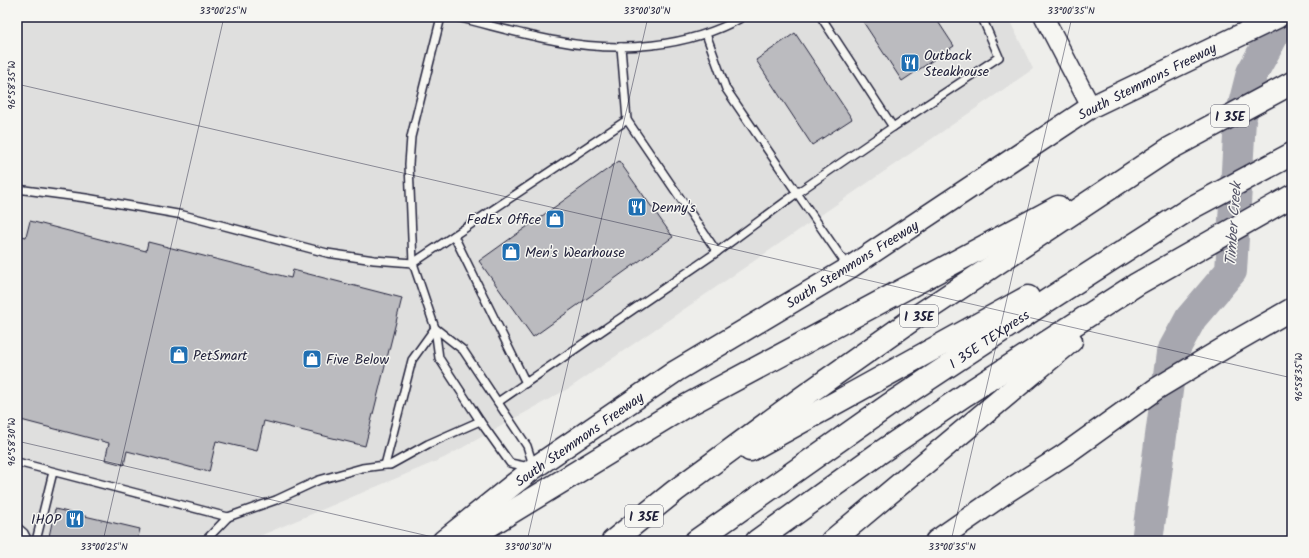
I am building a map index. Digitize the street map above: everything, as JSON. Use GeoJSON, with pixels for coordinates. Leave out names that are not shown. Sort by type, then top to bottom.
{"type":"FeatureCollection","features":[{"type":"Feature","properties":{"kind":"highway","name":"I 35E"},"geometry":{"type":"LineString","coordinates":[[612,541],[800,399],[916,318],[1169,149],[1292,83]]}},
{"type":"Feature","properties":{"kind":"highway"},"geometry":{"type":"LineString","coordinates":[[464,541],[682,408],[1169,149]]}},
{"type":"Feature","properties":{"kind":"highway","name":"I 35E TEXpress"},"geometry":{"type":"LineString","coordinates":[[696,541],[896,401],[1048,300],[1191,208],[1292,154]]}},
{"type":"Feature","properties":{"kind":"highway"},"geometry":{"type":"LineString","coordinates":[[757,541],[878,454],[965,395],[1137,284],[1292,196]]}},
{"type":"Feature","properties":{"kind":"highway"},"geometry":{"type":"LineString","coordinates":[[675,492],[1191,208]]}},
{"type":"Feature","properties":{"kind":"highway"},"geometry":{"type":"LineString","coordinates":[[832,541],[1137,284]]}},
{"type":"Feature","properties":{"kind":"main road","name":"South Stemmons Freeway"},"geometry":{"type":"LineString","coordinates":[[443,541],[534,468],[676,371],[849,268],[1091,107],[1278,17]]}},
{"type":"Feature","properties":{"kind":"main road"},"geometry":{"type":"LineString","coordinates":[[936,541],[1008,491],[1064,455],[1156,389],[1292,309]]}},
{"type":"Feature","properties":{"kind":"street"},"geometry":{"type":"LineString","coordinates":[[1044,17],[1091,107]]}},
{"type":"Feature","properties":{"kind":"lane"},"geometry":{"type":"LineString","coordinates":[[435,328],[463,350],[527,446],[534,468],[510,463],[480,422],[439,358],[435,328],[413,264],[410,164],[411,137],[441,17]]}},
{"type":"Feature","properties":{"kind":"lane"},"geometry":{"type":"LineString","coordinates":[[456,17],[557,41],[591,46],[621,47],[673,42],[706,34],[743,17]]}},
{"type":"Feature","properties":{"kind":"lane"},"geometry":{"type":"LineString","coordinates":[[822,18],[893,127]]}},
{"type":"Feature","properties":{"kind":"lane"},"geometry":{"type":"LineString","coordinates":[[498,402],[717,252],[797,193],[999,57],[984,18]]}},
{"type":"Feature","properties":{"kind":"lane"},"geometry":{"type":"LineString","coordinates":[[706,34],[726,89],[849,268]]}},
{"type":"Feature","properties":{"kind":"lane"},"geometry":{"type":"LineString","coordinates":[[621,47],[627,120],[717,252]]}},
{"type":"Feature","properties":{"kind":"lane"},"geometry":{"type":"LineString","coordinates":[[17,189],[86,198],[183,215],[327,253],[413,264],[627,120]]}},
{"type":"Feature","properties":{"kind":"lane"},"geometry":{"type":"LineString","coordinates":[[454,236],[526,384]]}},
{"type":"Feature","properties":{"kind":"lane"},"geometry":{"type":"LineString","coordinates":[[385,464],[412,360],[435,328]]}},
{"type":"Feature","properties":{"kind":"lane"},"geometry":{"type":"LineString","coordinates":[[205,541],[228,517],[276,500],[319,480],[362,468],[385,464],[390,465],[428,444],[480,422]]}},
{"type":"Feature","properties":{"kind":"lane"},"geometry":{"type":"LineString","coordinates":[[17,462],[228,517]]}},
{"type":"Feature","properties":{"kind":"lane"},"geometry":{"type":"LineString","coordinates":[[36,541],[53,472]]}},
{"type":"Feature","properties":{"kind":"lane"},"geometry":{"type":"LineString","coordinates":[[17,527],[24,532],[28,541]]}},
{"type":"Feature","properties":{"kind":"shaded area"},"geometry":{"type":"Polygon","coordinates":[[[17,17],[1008,17],[1033,69],[571,387],[444,458],[248,541],[17,541],[17,17]]]}},
{"type":"Feature","properties":{"kind":"building","name":"Outback Steakhouse"},"geometry":{"type":"Polygon","coordinates":[[[860,17],[935,17],[954,46],[902,81],[860,17]]]}},
{"type":"Feature","properties":{"kind":"building"},"geometry":{"type":"Polygon","coordinates":[[[795,33],[852,119],[812,145],[756,60],[795,33]]]}},
{"type":"Feature","properties":{"kind":"building"},"geometry":{"type":"Polygon","coordinates":[[[619,161],[673,237],[533,337],[479,261],[619,161]]]}},
{"type":"Feature","properties":{"kind":"building"},"geometry":{"type":"Polygon","coordinates":[[[30,221],[146,251],[148,242],[291,278],[293,270],[402,298],[365,446],[264,421],[257,451],[216,441],[209,472],[127,451],[124,465],[105,460],[109,443],[17,419],[17,235],[26,237],[30,221]]]}},
{"type":"Feature","properties":{"kind":"building","name":"IHOP"},"geometry":{"type":"Polygon","coordinates":[[[55,509],[140,529],[137,541],[48,541],[55,509]]]}},
{"type":"Feature","properties":{"kind":"waterway","name":"Timber Creek"},"geometry":{"type":"LineString","coordinates":[[1147,541],[1172,353],[1191,318],[1231,271],[1240,120],[1252,73],[1283,17]]}},
{"type":"Feature","properties":{"kind":"place","name":"Outback Steakhouse"},"geometry":{"type":"Point","coordinates":[910,63]}},
{"type":"Feature","properties":{"kind":"place","name":"Denny's"},"geometry":{"type":"Point","coordinates":[637,207]}},
{"type":"Feature","properties":{"kind":"place","name":"FedEx Office"},"geometry":{"type":"Point","coordinates":[555,219]}},
{"type":"Feature","properties":{"kind":"place","name":"Men's Wearhouse"},"geometry":{"type":"Point","coordinates":[511,252]}},
{"type":"Feature","properties":{"kind":"place","name":"PetSmart"},"geometry":{"type":"Point","coordinates":[179,355]}},
{"type":"Feature","properties":{"kind":"place","name":"Five Below"},"geometry":{"type":"Point","coordinates":[312,359]}},
{"type":"Feature","properties":{"kind":"place","name":"IHOP"},"geometry":{"type":"Point","coordinates":[75,519]}}]}
